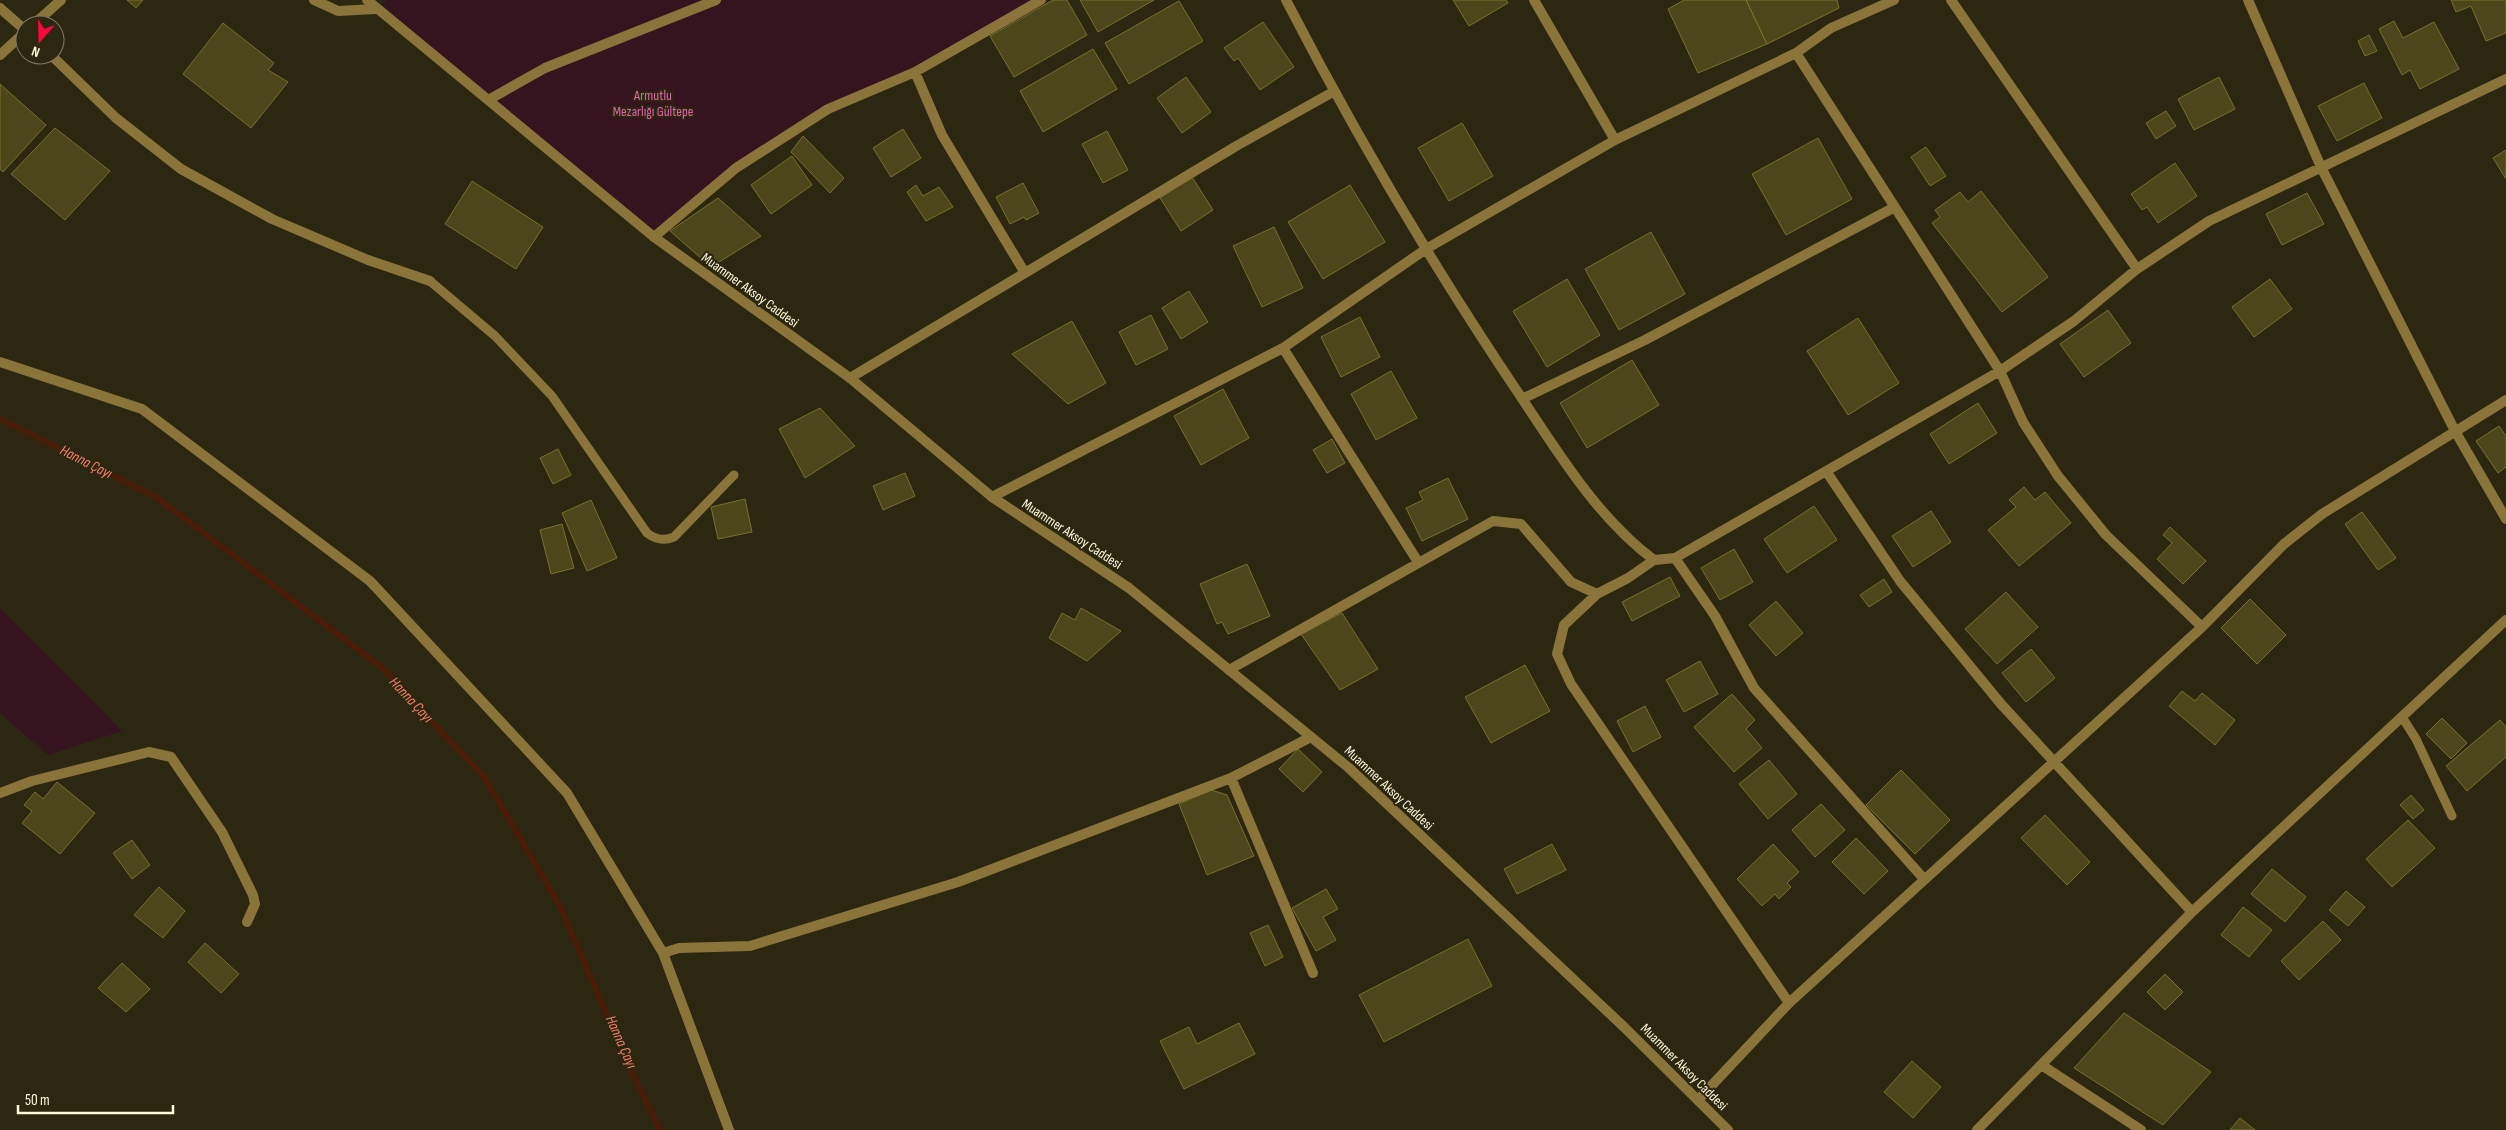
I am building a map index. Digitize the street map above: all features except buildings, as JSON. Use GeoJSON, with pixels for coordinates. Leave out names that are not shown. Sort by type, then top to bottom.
{"type":"FeatureCollection","features":[{"type":"Feature","properties":{"kind":"street"},"geometry":{"type":"LineString","coordinates":[[44,15],[61,0]]}},
{"type":"Feature","properties":{"kind":"street"},"geometry":{"type":"LineString","coordinates":[[314,0],[338,11],[376,9]]}},
{"type":"Feature","properties":{"kind":"street","name":"Muammer Aksoy Caddesi"},"geometry":{"type":"LineString","coordinates":[[367,0],[490,99],[654,237],[850,378],[992,497],[1129,588],[1312,737],[1349,768],[1624,1027],[1728,1130]]}},
{"type":"Feature","properties":{"kind":"street"},"geometry":{"type":"LineString","coordinates":[[490,99],[545,68],[716,0]]}},
{"type":"Feature","properties":{"kind":"street"},"geometry":{"type":"LineString","coordinates":[[654,237],[736,168],[828,109],[915,72],[1041,0]]}},
{"type":"Feature","properties":{"kind":"street"},"geometry":{"type":"LineString","coordinates":[[1286,0],[1333,92],[1464,314],[1554,447],[1599,506],[1637,547],[1654,560]]}},
{"type":"Feature","properties":{"kind":"street"},"geometry":{"type":"LineString","coordinates":[[1534,0],[1615,140]]}},
{"type":"Feature","properties":{"kind":"street"},"geometry":{"type":"LineString","coordinates":[[992,497],[1283,348],[1426,250],[1615,140],[1796,54],[1831,28],[1894,0]]}},
{"type":"Feature","properties":{"kind":"street"},"geometry":{"type":"LineString","coordinates":[[1951,0],[2137,269]]}},
{"type":"Feature","properties":{"kind":"street"},"geometry":{"type":"LineString","coordinates":[[2248,0],[2321,167],[2456,431],[2506,519]]}},
{"type":"Feature","properties":{"kind":"street"},"geometry":{"type":"LineString","coordinates":[[0,8],[15,22]]}},
{"type":"Feature","properties":{"kind":"street"},"geometry":{"type":"LineString","coordinates":[[0,56],[15,41]]}},
{"type":"Feature","properties":{"kind":"street"},"geometry":{"type":"LineString","coordinates":[[1796,54],[1893,208],[2000,371],[2023,422],[2058,476],[2106,535],[2202,627]]}},
{"type":"Feature","properties":{"kind":"street"},"geometry":{"type":"LineString","coordinates":[[61,65],[116,118],[182,170],[272,219],[368,260],[430,281]]}},
{"type":"Feature","properties":{"kind":"street"},"geometry":{"type":"LineString","coordinates":[[915,72],[942,135],[1025,273]]}},
{"type":"Feature","properties":{"kind":"street"},"geometry":{"type":"LineString","coordinates":[[1789,1003],[1571,684],[1558,654],[1564,625],[1597,594],[1628,578],[1654,560],[1674,558],[2000,371],[2074,321],[2137,269],[2209,221],[2506,79]]}},
{"type":"Feature","properties":{"kind":"street"},"geometry":{"type":"LineString","coordinates":[[850,378],[1238,145],[1333,92]]}},
{"type":"Feature","properties":{"kind":"street"},"geometry":{"type":"LineString","coordinates":[[1522,399],[1645,340],[1893,208]]}},
{"type":"Feature","properties":{"kind":"street"},"geometry":{"type":"LineString","coordinates":[[1283,348],[1418,562]]}},
{"type":"Feature","properties":{"kind":"street"},"geometry":{"type":"LineString","coordinates":[[0,362],[142,409],[370,581],[567,793],[663,953],[729,1130]]}},
{"type":"Feature","properties":{"kind":"street"},"geometry":{"type":"LineString","coordinates":[[1698,1100],[1789,1003],[1924,878],[2053,764],[2202,627],[2284,544],[2322,514],[2506,400]]}},
{"type":"Feature","properties":{"kind":"street"},"geometry":{"type":"LineString","coordinates":[[1826,471],[1900,580],[2001,704],[2053,764],[2192,912]]}},
{"type":"Feature","properties":{"kind":"street"},"geometry":{"type":"LineString","coordinates":[[1229,670],[1493,521],[1521,524],[1571,582],[1597,594]]}},
{"type":"Feature","properties":{"kind":"street"},"geometry":{"type":"LineString","coordinates":[[1674,558],[1715,616],[1754,688],[1924,878]]}},
{"type":"Feature","properties":{"kind":"street"},"geometry":{"type":"LineString","coordinates":[[1978,1130],[2043,1066],[2192,912],[2506,620]]}},
{"type":"Feature","properties":{"kind":"street"},"geometry":{"type":"LineString","coordinates":[[663,953],[678,948],[750,946],[958,882],[1231,778],[1312,737]]}},
{"type":"Feature","properties":{"kind":"street"},"geometry":{"type":"LineString","coordinates":[[0,793],[32,782],[149,752],[171,757],[222,832],[253,895],[255,904],[246,922]]}},
{"type":"Feature","properties":{"kind":"street"},"geometry":{"type":"LineString","coordinates":[[1231,778],[1313,973]]}},
{"type":"Feature","properties":{"kind":"street"},"geometry":{"type":"LineString","coordinates":[[2043,1066],[2141,1130]]}},
{"type":"Feature","properties":{"kind":"lane"},"geometry":{"type":"LineString","coordinates":[[430,281],[495,336],[552,396],[599,467],[647,533],[653,538],[668,540],[674,538],[734,475]]}},
{"type":"Feature","properties":{"kind":"lane"},"geometry":{"type":"LineString","coordinates":[[2402,717],[2416,739],[2452,816]]}},
{"type":"Feature","properties":{"kind":"green space","name":"Armutlu Mezarlığı Gültepe"},"geometry":{"type":"Polygon","coordinates":[[[387,0],[1037,0],[948,53],[828,109],[736,168],[654,237],[381,4],[387,0]]]}},
{"type":"Feature","properties":{"kind":"green space"},"geometry":{"type":"Polygon","coordinates":[[[0,608],[122,731],[48,755],[0,713],[0,608]]]}},
{"type":"Feature","properties":{"kind":"waterway","name":"Hanna Çayı"},"geometry":{"type":"LineString","coordinates":[[0,419],[156,497],[381,667],[484,777],[560,906],[630,1069],[660,1130]]}}]}
